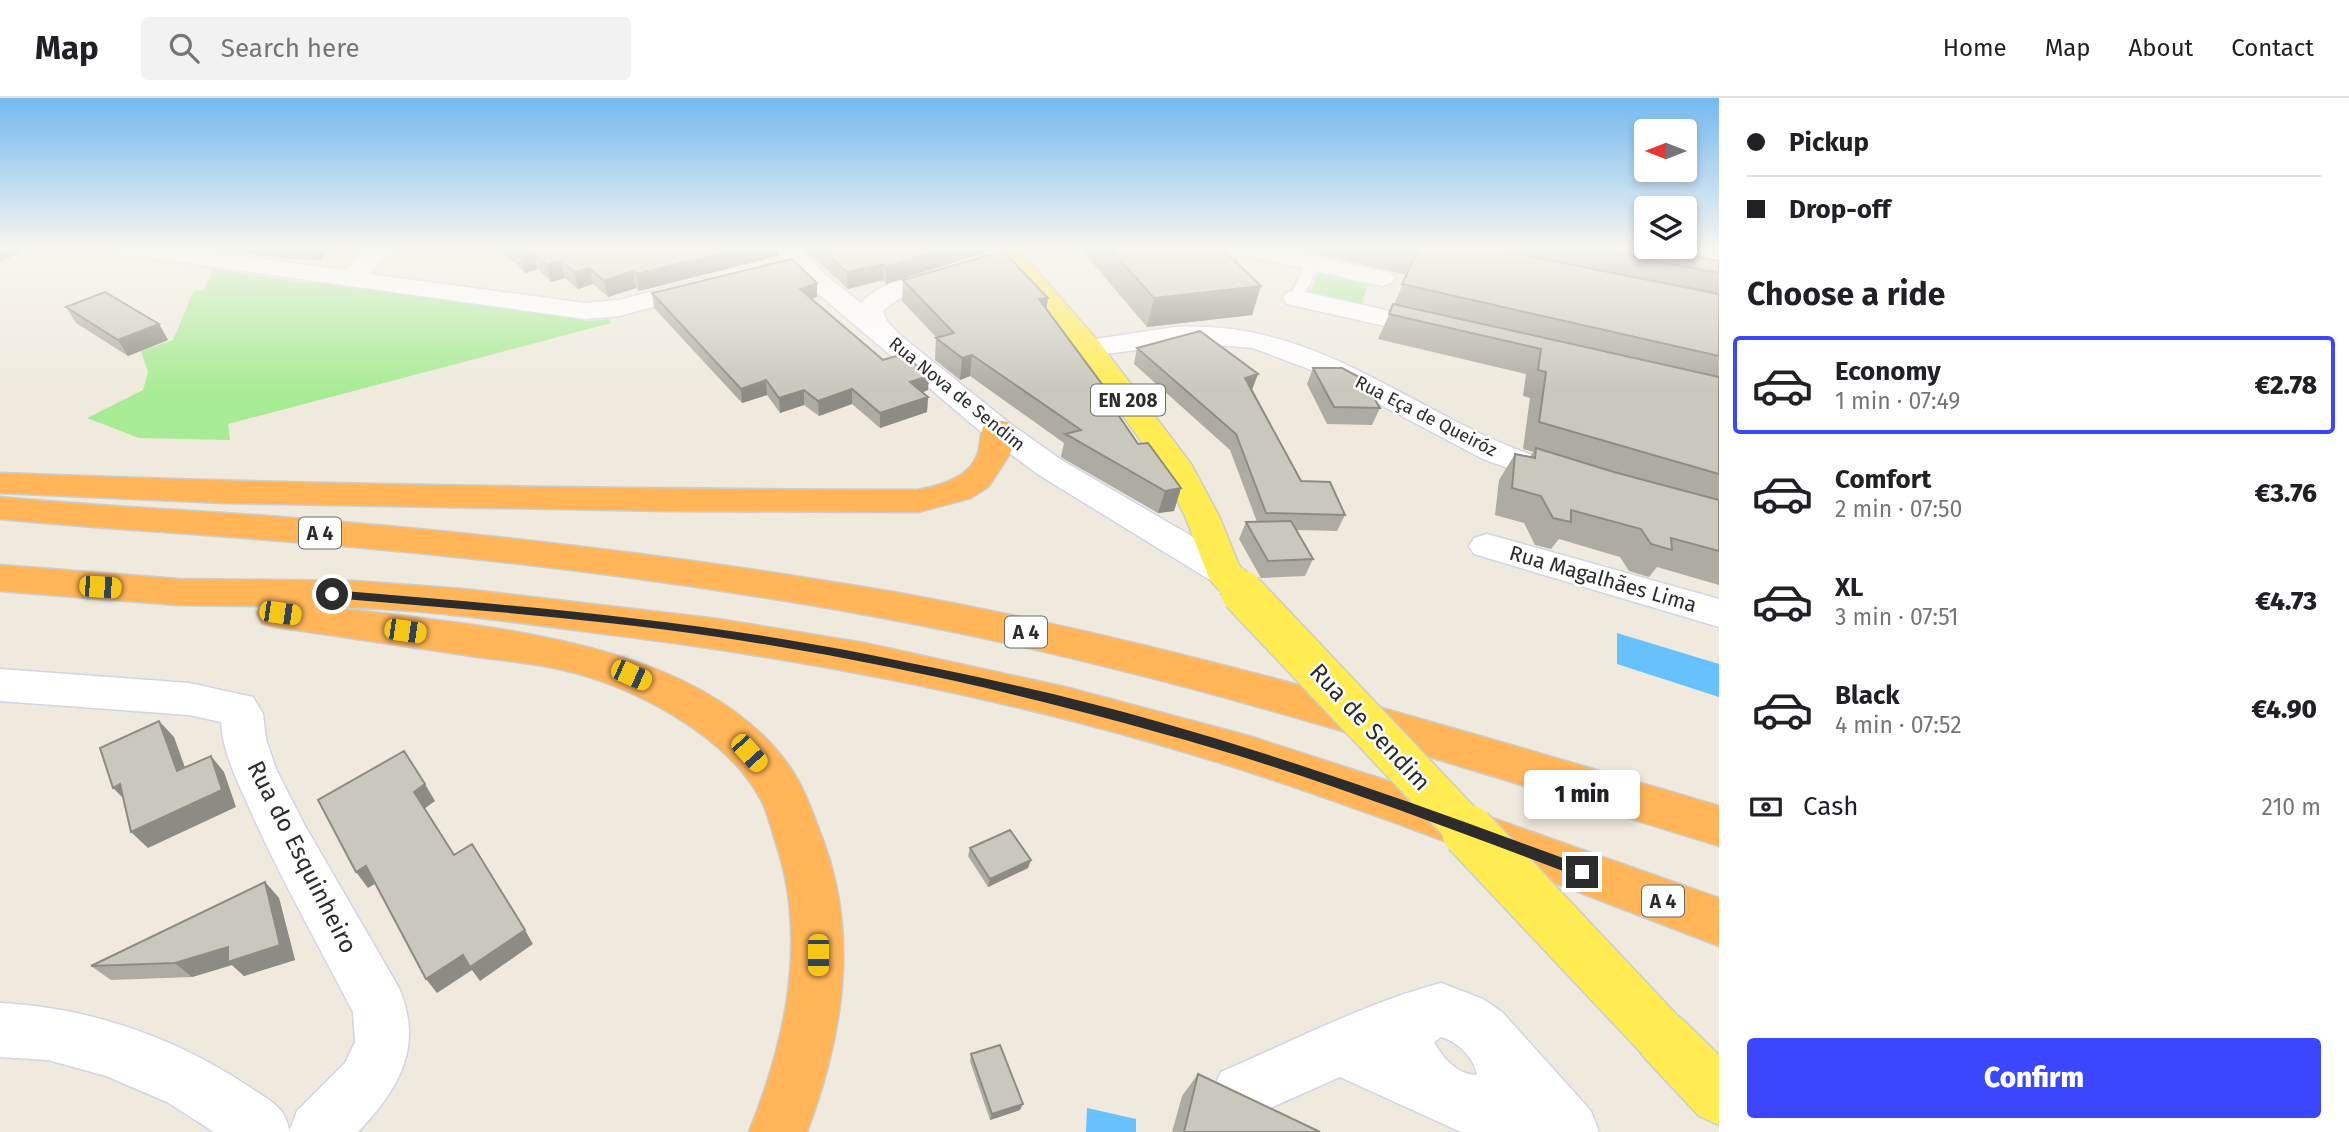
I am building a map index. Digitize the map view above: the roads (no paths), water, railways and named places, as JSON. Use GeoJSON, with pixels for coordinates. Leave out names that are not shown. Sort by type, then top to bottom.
{"type":"FeatureCollection","features":[{"type":"Feature","properties":{"kind":"highway"},"geometry":{"type":"LineString","coordinates":[[0,483],[225,492],[909,502],[947,495],[977,479],[991,462],[995,452],[997,429]]}},
{"type":"Feature","properties":{"kind":"highway","name":"A 4"},"geometry":{"type":"LineString","coordinates":[[0,508],[497,550],[812,592],[981,622],[1066,640],[1227,682],[1405,733],[1719,846]]}},
{"type":"Feature","properties":{"kind":"highway","name":"A 4"},"geometry":{"type":"LineString","coordinates":[[0,578],[178,592],[354,594],[463,603],[718,633],[864,658],[988,684],[1160,727],[1382,798],[1719,922]]}},
{"type":"Feature","properties":{"kind":"highway"},"geometry":{"type":"LineString","coordinates":[[178,592],[280,613],[559,654],[641,680],[690,705],[721,726],[774,782],[806,853],[816,894],[818,977],[801,1067],[778,1132]]}},
{"type":"Feature","properties":{"kind":"highway"},"geometry":{"type":"LineString","coordinates":[[1405,733],[1719,827]]}},
{"type":"Feature","properties":{"kind":"highway"},"geometry":{"type":"LineString","coordinates":[[1607,881],[1719,929]]}},
{"type":"Feature","properties":{"kind":"main road","name":"EN 208"},"geometry":{"type":"LineString","coordinates":[[1044,295],[1089,348],[1179,471],[1202,516],[1227,576]]}},
{"type":"Feature","properties":{"kind":"main road","name":"Rua de Sendim"},"geometry":{"type":"LineString","coordinates":[[1227,576],[1719,1097]]}},
{"type":"Feature","properties":{"kind":"street"},"geometry":{"type":"LineString","coordinates":[[476,295],[595,312],[665,295]]}},
{"type":"Feature","properties":{"kind":"street","name":"Rua Nova de Sendim"},"geometry":{"type":"LineString","coordinates":[[836,295],[997,429],[1051,468],[1227,576]]}},
{"type":"Feature","properties":{"kind":"street"},"geometry":{"type":"LineString","coordinates":[[846,295],[860,298],[877,295]]}},
{"type":"Feature","properties":{"kind":"street"},"geometry":{"type":"LineString","coordinates":[[887,295],[875,302],[869,310],[874,324],[891,340]]}},
{"type":"Feature","properties":{"kind":"street"},"geometry":{"type":"LineString","coordinates":[[1369,314],[1376,295]]}},
{"type":"Feature","properties":{"kind":"street"},"geometry":{"type":"LineString","coordinates":[[1296,298],[1464,337]]}},
{"type":"Feature","properties":{"kind":"street","name":"Rua Eça de Queiróz"},"geometry":{"type":"LineString","coordinates":[[1089,348],[1184,335],[1228,336],[1270,344],[1378,390],[1482,447],[1544,471],[1584,482]]}},
{"type":"Feature","properties":{"kind":"street","name":"Rua Nova de Sendim"},"geometry":{"type":"LineString","coordinates":[[1144,523],[1171,527],[1191,523],[1202,516]]}},
{"type":"Feature","properties":{"kind":"street","name":"Rua Magalhães Lima"},"geometry":{"type":"LineString","coordinates":[[1487,546],[1719,613]]}},
{"type":"Feature","properties":{"kind":"street","name":"Rua do Esquinheiro"},"geometry":{"type":"LineString","coordinates":[[0,685],[189,699],[238,709],[242,714],[244,739],[254,769],[287,839],[380,1007],[383,1045],[365,1083],[318,1132]]}},
{"type":"Feature","properties":{"kind":"street"},"geometry":{"type":"LineString","coordinates":[[1241,1092],[1427,1011],[1441,1010],[1456,1013],[1486,1033],[1570,1132]]}},
{"type":"Feature","properties":{"kind":"street"},"geometry":{"type":"LineString","coordinates":[[1416,1016],[1409,1026],[1406,1040],[1410,1055],[1431,1085],[1456,1100],[1480,1104],[1494,1101],[1502,1091],[1506,1078],[1504,1063],[1497,1048]]}},
{"type":"Feature","properties":{"kind":"street"},"geometry":{"type":"LineString","coordinates":[[0,1030],[47,1032],[139,1059],[177,1074],[236,1110],[261,1132]]}},
{"type":"Feature","properties":{"kind":"street"},"geometry":{"type":"LineString","coordinates":[[1338,1048],[1527,1132]]}},
{"type":"Feature","properties":{"kind":"water"},"geometry":{"type":"Polygon","coordinates":[[[1617,633],[1719,664],[1719,697],[1617,664],[1617,633]]]}},
{"type":"Feature","properties":{"kind":"water"},"geometry":{"type":"Polygon","coordinates":[[[1087,1108],[1136,1119],[1136,1132],[1086,1132],[1087,1108]]]}}]}
